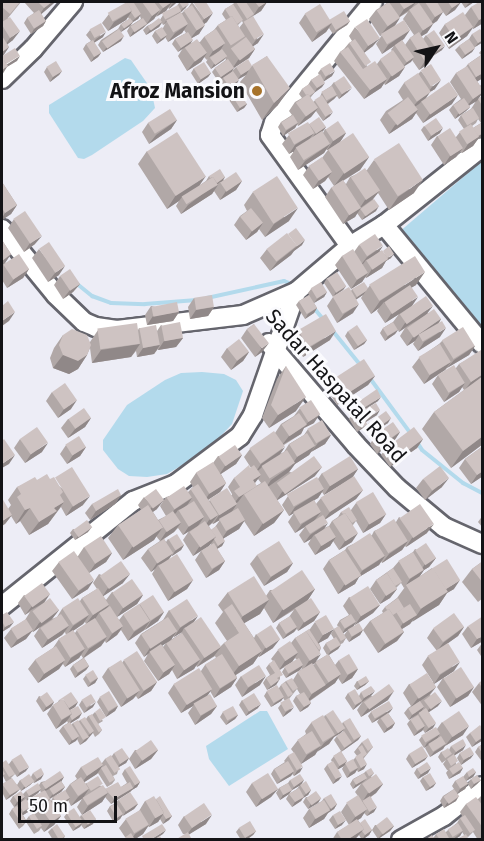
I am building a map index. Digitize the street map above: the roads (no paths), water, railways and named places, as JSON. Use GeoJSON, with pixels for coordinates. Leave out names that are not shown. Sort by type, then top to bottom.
{"type":"FeatureCollection","features":[{"type":"Feature","properties":{"kind":"street"},"geometry":{"type":"LineString","coordinates":[[2,79],[33,49],[74,2]]}},
{"type":"Feature","properties":{"kind":"street"},"geometry":{"type":"LineString","coordinates":[[350,246],[270,135],[274,123],[373,2]]}},
{"type":"Feature","properties":{"kind":"street"},"geometry":{"type":"LineString","coordinates":[[243,315],[296,292],[350,246],[384,225],[483,147]]}},
{"type":"Feature","properties":{"kind":"street"},"geometry":{"type":"LineString","coordinates":[[384,225],[483,344]]}},
{"type":"Feature","properties":{"kind":"street","name":"Sadar Haspatal Road"},"geometry":{"type":"LineString","coordinates":[[2,229],[56,295],[84,322],[96,327],[117,330],[243,315],[356,445],[397,488],[444,527],[483,544]]}},
{"type":"Feature","properties":{"kind":"street"},"geometry":{"type":"LineString","coordinates":[[2,606],[133,501],[176,484],[240,436],[253,415],[296,292]]}},
{"type":"Feature","properties":{"kind":"street"},"geometry":{"type":"LineString","coordinates":[[402,840],[444,816],[483,786]]}},
{"type":"Feature","properties":{"kind":"water"},"geometry":{"type":"Polygon","coordinates":[[[125,58],[131,60],[151,89],[155,108],[143,121],[92,155],[84,159],[78,158],[49,113],[49,105],[125,58]]]}},
{"type":"Feature","properties":{"kind":"water"},"geometry":{"type":"Polygon","coordinates":[[[482,161],[482,331],[398,233],[482,161]]]}},
{"type":"Feature","properties":{"kind":"water"},"geometry":{"type":"Polygon","coordinates":[[[181,373],[224,374],[236,380],[243,391],[232,424],[203,453],[167,474],[147,477],[129,476],[118,469],[103,450],[103,440],[127,405],[165,380],[181,373]]]}},
{"type":"Feature","properties":{"kind":"water"},"geometry":{"type":"Polygon","coordinates":[[[260,711],[267,711],[288,749],[229,786],[209,759],[206,746],[260,711]]]}},
{"type":"Feature","properties":{"kind":"waterway"},"geometry":{"type":"LineString","coordinates":[[207,298],[284,281],[289,283]]}},
{"type":"Feature","properties":{"kind":"waterway"},"geometry":{"type":"LineString","coordinates":[[76,283],[92,296],[111,303],[145,304],[197,300]]}},
{"type":"Feature","properties":{"kind":"waterway"},"geometry":{"type":"LineString","coordinates":[[313,307],[323,319]]}},
{"type":"Feature","properties":{"kind":"waterway"},"geometry":{"type":"LineString","coordinates":[[332,330],[361,366]]}},
{"type":"Feature","properties":{"kind":"waterway"},"geometry":{"type":"LineString","coordinates":[[369,377],[411,434]]}},
{"type":"Feature","properties":{"kind":"waterway"},"geometry":{"type":"LineString","coordinates":[[417,442],[422,450],[463,483],[482,493]]}},
{"type":"Feature","properties":{"kind":"place","name":"Afroz Mansion"},"geometry":{"type":"Point","coordinates":[257,91]}}]}
